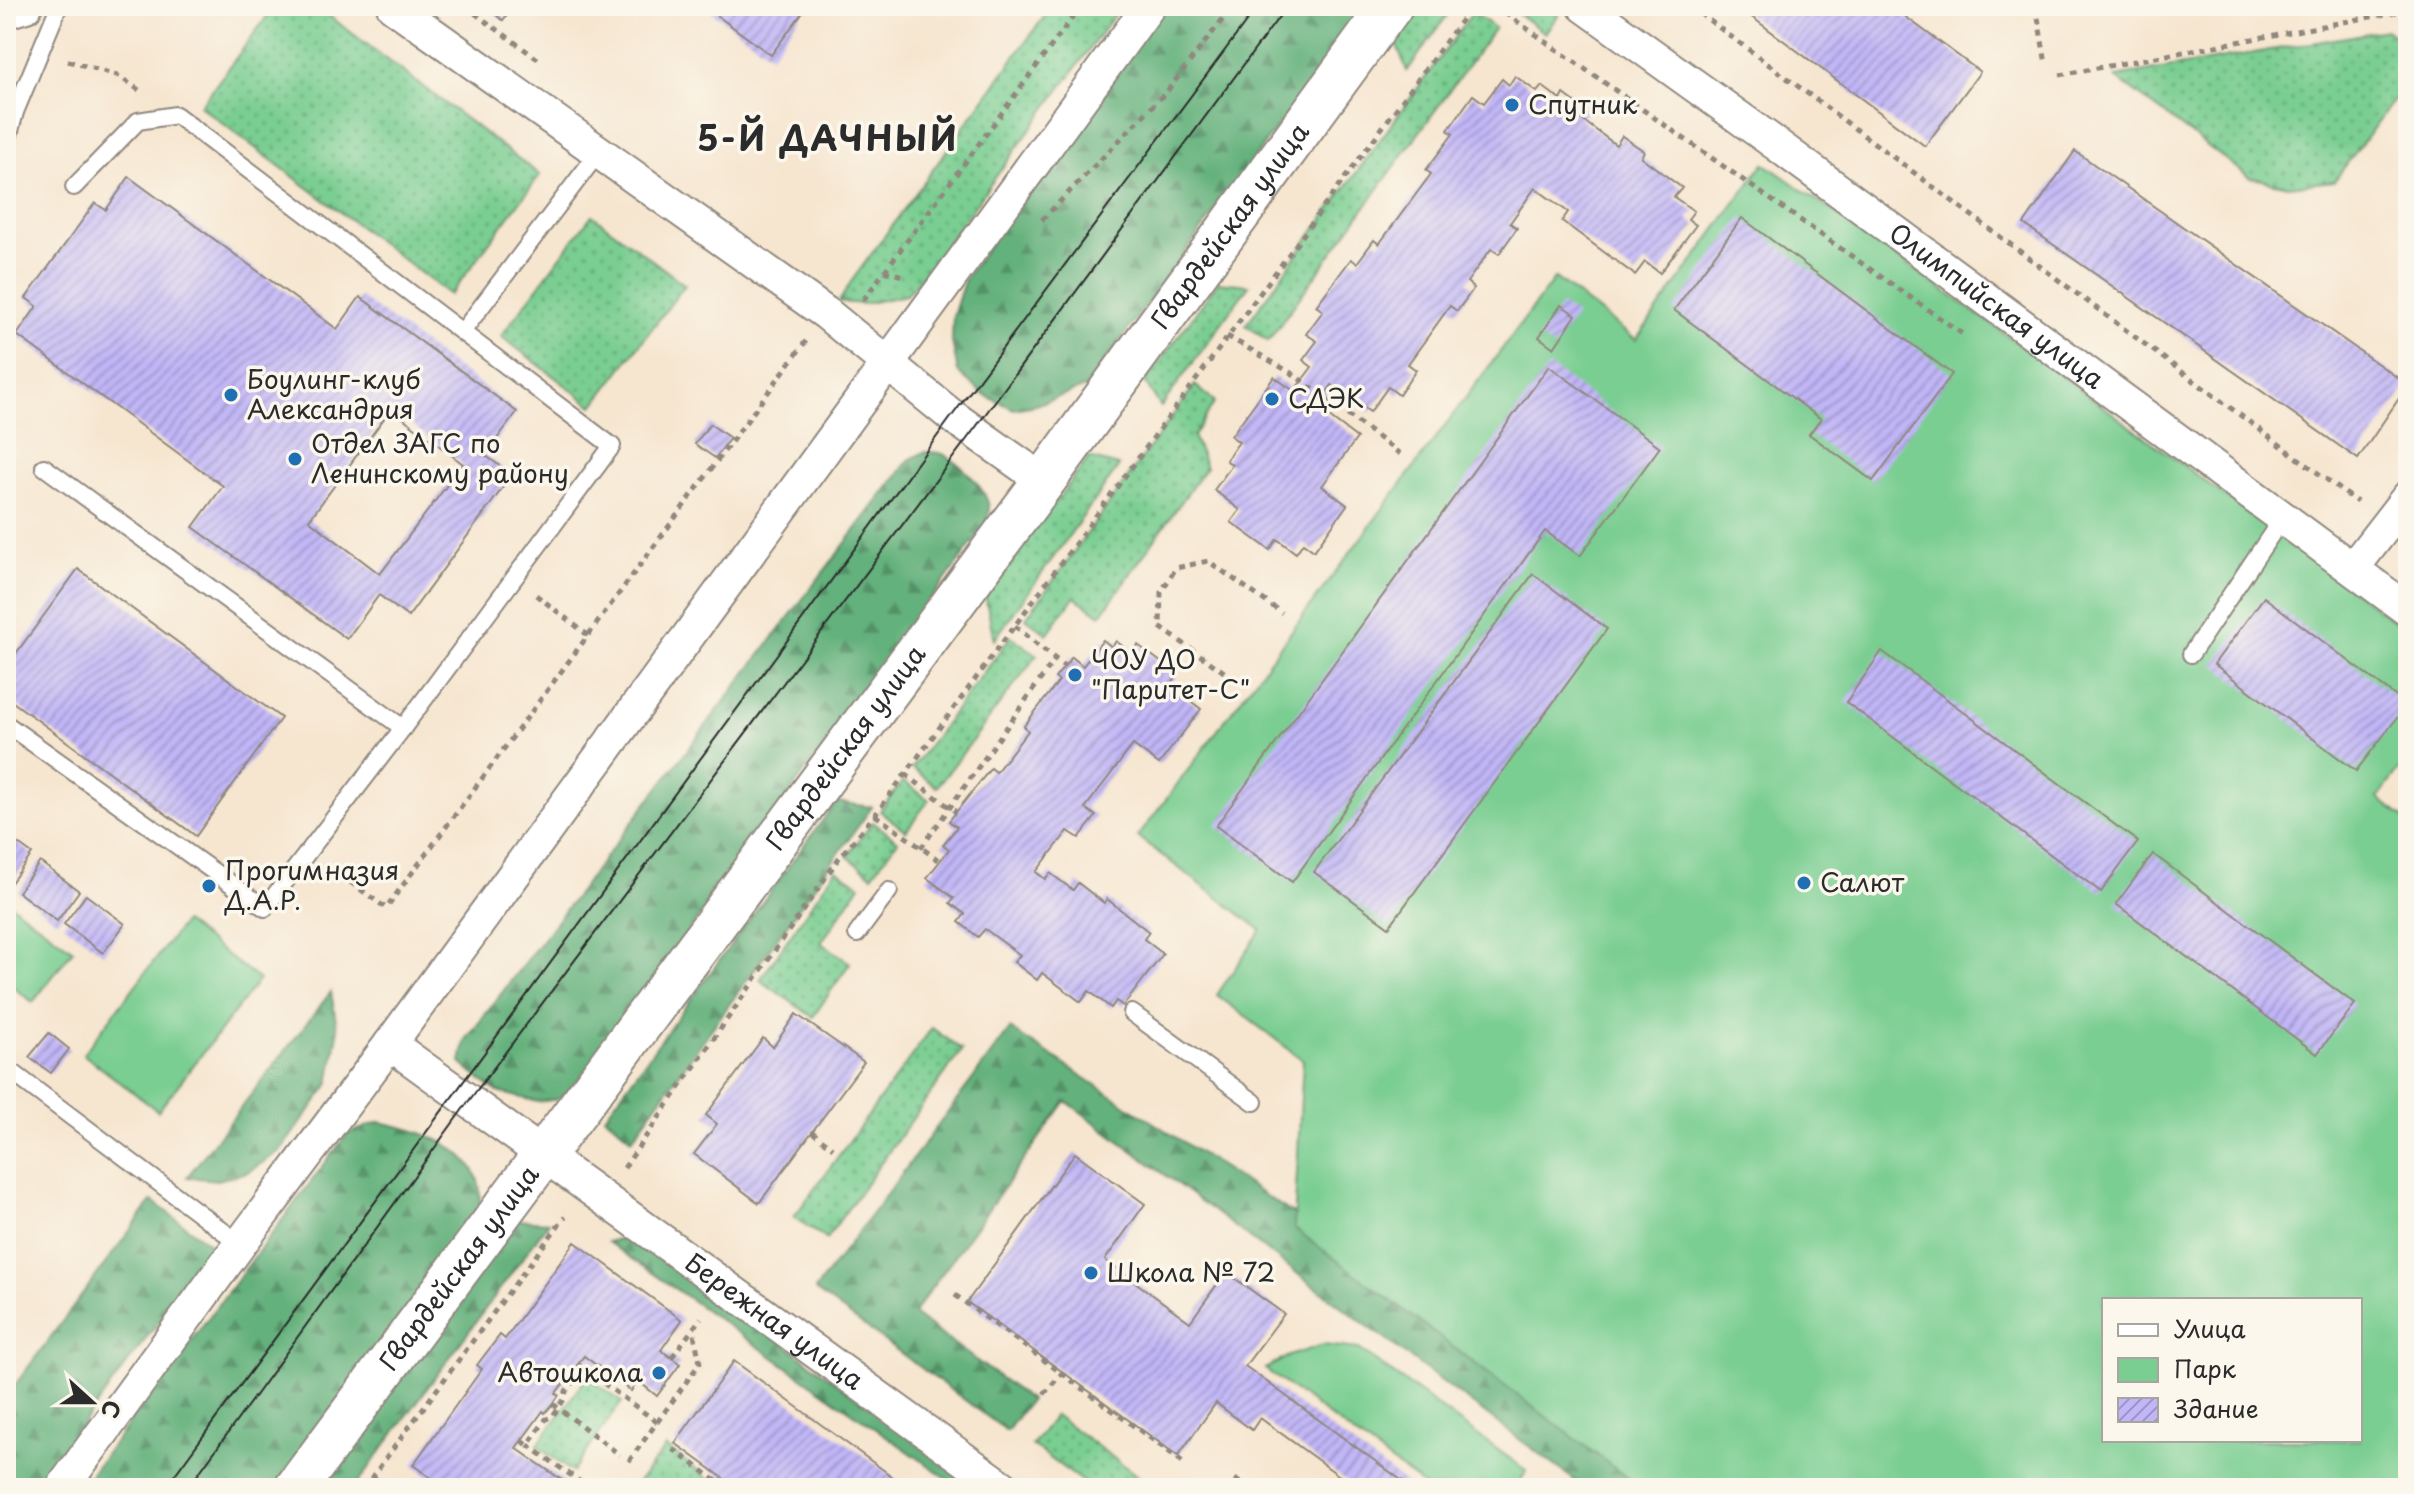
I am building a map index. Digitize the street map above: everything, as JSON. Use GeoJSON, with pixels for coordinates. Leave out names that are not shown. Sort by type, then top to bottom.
{"type":"FeatureCollection","features":[{"type":"Feature","properties":{"kind":"street"},"geometry":{"type":"LineString","coordinates":[[6,12],[26,6]]}},
{"type":"Feature","properties":{"kind":"street"},"geometry":{"type":"LineString","coordinates":[[393,6],[827,314],[952,416],[1044,481]]}},
{"type":"Feature","properties":{"kind":"street"},"geometry":{"type":"LineString","coordinates":[[62,1488],[1149,6]]}},
{"type":"Feature","properties":{"kind":"street","name":"Гвардейская улица"},"geometry":{"type":"LineString","coordinates":[[296,1488],[1044,481],[1391,6]]}},
{"type":"Feature","properties":{"kind":"street","name":"Олимпийская улица"},"geometry":{"type":"LineString","coordinates":[[1584,6],[2408,610]]}},
{"type":"Feature","properties":{"kind":"street"},"geometry":{"type":"LineString","coordinates":[[2353,568],[2408,497]]}},
{"type":"Feature","properties":{"kind":"street","name":"Бережная улица"},"geometry":{"type":"LineString","coordinates":[[390,1044],[988,1483]]}},
{"type":"Feature","properties":{"kind":"lane"},"geometry":{"type":"LineString","coordinates":[[6,146],[15,112],[59,6]]}},
{"type":"Feature","properties":{"kind":"lane"},"geometry":{"type":"LineString","coordinates":[[6,88],[15,112]]}},
{"type":"Feature","properties":{"kind":"lane"},"geometry":{"type":"LineString","coordinates":[[6,724],[265,908],[612,446],[176,115],[138,121],[74,187]]}},
{"type":"Feature","properties":{"kind":"lane"},"geometry":{"type":"LineString","coordinates":[[462,332],[598,153]]}},
{"type":"Feature","properties":{"kind":"lane"},"geometry":{"type":"LineString","coordinates":[[44,467],[403,728]]}},
{"type":"Feature","properties":{"kind":"lane"},"geometry":{"type":"LineString","coordinates":[[2191,654],[2283,517]]}},
{"type":"Feature","properties":{"kind":"lane"},"geometry":{"type":"LineString","coordinates":[[857,934],[889,891]]}},
{"type":"Feature","properties":{"kind":"lane"},"geometry":{"type":"LineString","coordinates":[[1132,1013],[1254,1102]]}},
{"type":"Feature","properties":{"kind":"lane"},"geometry":{"type":"LineString","coordinates":[[6,1063],[8,1069],[240,1244]]}},
{"type":"Feature","properties":{"kind":"path"},"geometry":{"type":"LineString","coordinates":[[465,6],[541,61]]}},
{"type":"Feature","properties":{"kind":"path"},"geometry":{"type":"LineString","coordinates":[[856,292],[864,299],[1081,6]]}},
{"type":"Feature","properties":{"kind":"path"},"geometry":{"type":"LineString","coordinates":[[1168,90],[1233,6]]}},
{"type":"Feature","properties":{"kind":"path"},"geometry":{"type":"LineString","coordinates":[[619,1175],[839,858],[875,815],[1472,6]]}},
{"type":"Feature","properties":{"kind":"path"},"geometry":{"type":"LineString","coordinates":[[1495,6],[1964,335]]}},
{"type":"Feature","properties":{"kind":"path"},"geometry":{"type":"LineString","coordinates":[[1690,6],[2387,524]]}},
{"type":"Feature","properties":{"kind":"path"},"geometry":{"type":"LineString","coordinates":[[2036,6],[2046,64]]}},
{"type":"Feature","properties":{"kind":"path"},"geometry":{"type":"LineString","coordinates":[[2060,75],[2408,10]]}},
{"type":"Feature","properties":{"kind":"path"},"geometry":{"type":"LineString","coordinates":[[40,54],[117,75],[176,115]]}},
{"type":"Feature","properties":{"kind":"path"},"geometry":{"type":"LineString","coordinates":[[349,881],[386,908],[827,314]]}},
{"type":"Feature","properties":{"kind":"path"},"geometry":{"type":"LineString","coordinates":[[1227,336],[1293,374],[1400,454]]}},
{"type":"Feature","properties":{"kind":"path"},"geometry":{"type":"LineString","coordinates":[[1234,679],[1160,627],[1161,592],[1176,568],[1208,561],[1282,613]]}},
{"type":"Feature","properties":{"kind":"path"},"geometry":{"type":"LineString","coordinates":[[548,603],[589,636]]}},
{"type":"Feature","properties":{"kind":"path"},"geometry":{"type":"LineString","coordinates":[[1015,626],[1064,666]]}},
{"type":"Feature","properties":{"kind":"path"},"geometry":{"type":"LineString","coordinates":[[921,848],[954,810],[1055,659]]}},
{"type":"Feature","properties":{"kind":"path"},"geometry":{"type":"LineString","coordinates":[[905,774],[954,810]]}},
{"type":"Feature","properties":{"kind":"path"},"geometry":{"type":"LineString","coordinates":[[875,815],[940,861]]}},
{"type":"Feature","properties":{"kind":"path"},"geometry":{"type":"LineString","coordinates":[[812,1132],[833,1148]]}},
{"type":"Feature","properties":{"kind":"path"},"geometry":{"type":"LineString","coordinates":[[364,1488],[563,1219]]}},
{"type":"Feature","properties":{"kind":"path"},"geometry":{"type":"LineString","coordinates":[[955,1295],[1187,1465]]}},
{"type":"Feature","properties":{"kind":"path"},"geometry":{"type":"LineString","coordinates":[[672,1357],[701,1318]]}},
{"type":"Feature","properties":{"kind":"path"},"geometry":{"type":"LineString","coordinates":[[629,1461],[700,1363],[693,1329]]}},
{"type":"Feature","properties":{"kind":"path"},"geometry":{"type":"LineString","coordinates":[[578,1364],[657,1422]]}},
{"type":"Feature","properties":{"kind":"path"},"geometry":{"type":"LineString","coordinates":[[579,1488],[582,1483],[525,1443],[546,1419],[552,1417],[556,1406],[565,1398],[566,1391],[584,1369]]}},
{"type":"Feature","properties":{"kind":"path"},"geometry":{"type":"LineString","coordinates":[[1044,1394],[1061,1372]]}},
{"type":"Feature","properties":{"kind":"path"},"geometry":{"type":"LineString","coordinates":[[556,1406],[620,1455]]}},
{"type":"Feature","properties":{"kind":"path"},"geometry":{"type":"LineString","coordinates":[[673,1449],[729,1487]]}},
{"type":"Feature","properties":{"kind":"path"},"geometry":{"type":"LineString","coordinates":[[372,1476],[388,1488]]}},
{"type":"Feature","properties":{"kind":"path"},"geometry":{"type":"LineString","coordinates":[[1235,1479],[1246,1488]]}},
{"type":"Feature","properties":{"kind":"green space"},"geometry":{"type":"Polygon","coordinates":[[[275,6],[316,6],[540,175],[450,295],[200,106],[275,6]]]}},
{"type":"Feature","properties":{"kind":"green space"},"geometry":{"type":"Polygon","coordinates":[[[1052,6],[1121,6],[906,295],[863,304],[839,302],[851,282],[1052,6]]]}},
{"type":"Feature","properties":{"kind":"green space"},"geometry":{"type":"Polygon","coordinates":[[[1164,6],[1366,6],[1086,387],[1036,405],[1014,409],[984,395],[958,372],[952,342],[953,316],[965,278],[1164,6]]]}},
{"type":"Feature","properties":{"kind":"green space"},"geometry":{"type":"Polygon","coordinates":[[[1421,6],[1454,6],[1407,71],[1395,40],[1421,6]]]}},
{"type":"Feature","properties":{"kind":"green space"},"geometry":{"type":"Polygon","coordinates":[[[1507,6],[1548,6],[1559,14],[1545,33],[1507,6]]]}},
{"type":"Feature","properties":{"kind":"green space"},"geometry":{"type":"Polygon","coordinates":[[[1473,12],[1495,28],[1268,341],[1246,325],[1473,12]]]}},
{"type":"Feature","properties":{"kind":"green space"},"geometry":{"type":"Polygon","coordinates":[[[2386,30],[2408,46],[2408,81],[2334,181],[2288,186],[2249,177],[2115,77],[2386,30]]]}},
{"type":"Feature","properties":{"kind":"green space","name":"Салют"},"geometry":{"type":"Polygon","coordinates":[[[1764,163],[1997,328],[2408,631],[2408,758],[2378,798],[2408,821],[2408,1488],[1641,1488],[1294,1228],[1303,1060],[1217,995],[1261,930],[1138,837],[1555,278],[1636,340],[1764,163]]]}},
{"type":"Feature","properties":{"kind":"green space"},"geometry":{"type":"Polygon","coordinates":[[[592,215],[685,285],[593,406],[501,336],[592,215]]]}},
{"type":"Feature","properties":{"kind":"green space"},"geometry":{"type":"Polygon","coordinates":[[[1218,282],[1249,285],[1161,407],[1145,382],[1218,282]]]}},
{"type":"Feature","properties":{"kind":"green space"},"geometry":{"type":"Polygon","coordinates":[[[1195,385],[1215,402],[1193,436],[1206,467],[1101,615],[1074,597],[1047,634],[1026,618],[1195,385]]]}},
{"type":"Feature","properties":{"kind":"green space"},"geometry":{"type":"Polygon","coordinates":[[[924,452],[941,453],[950,458],[972,477],[983,493],[989,512],[976,538],[575,1086],[558,1099],[538,1102],[498,1092],[479,1079],[461,1063],[465,1041],[909,460],[924,452]]]}},
{"type":"Feature","properties":{"kind":"green space"},"geometry":{"type":"Polygon","coordinates":[[[1089,458],[1119,466],[994,640],[985,595],[1089,458]]]}},
{"type":"Feature","properties":{"kind":"green space"},"geometry":{"type":"Polygon","coordinates":[[[1011,636],[1037,655],[937,787],[912,768],[1011,636]]]}},
{"type":"Feature","properties":{"kind":"green space"},"geometry":{"type":"Polygon","coordinates":[[[903,781],[929,800],[906,831],[880,811],[903,781]]]}},
{"type":"Feature","properties":{"kind":"green space"},"geometry":{"type":"Polygon","coordinates":[[[836,802],[872,807],[632,1139],[605,1116],[836,802]]]}},
{"type":"Feature","properties":{"kind":"green space"},"geometry":{"type":"Polygon","coordinates":[[[873,822],[898,841],[872,875],[847,856],[873,822]]]}},
{"type":"Feature","properties":{"kind":"green space"},"geometry":{"type":"Polygon","coordinates":[[[836,869],[860,885],[821,943],[850,963],[813,1017],[760,980],[836,869]]]}},
{"type":"Feature","properties":{"kind":"green space"},"geometry":{"type":"Polygon","coordinates":[[[1305,885],[1705,1488],[1585,1488],[1066,1101],[913,1314],[1030,1400],[1007,1431],[815,1290],[1010,1029],[1295,1215],[1314,1057],[1305,885]]]}},
{"type":"Feature","properties":{"kind":"green space"},"geometry":{"type":"Polygon","coordinates":[[[6,901],[73,950],[33,1002],[6,982],[6,901]]]}},
{"type":"Feature","properties":{"kind":"green space"},"geometry":{"type":"Polygon","coordinates":[[[184,922],[259,980],[158,1111],[83,1054],[184,922]]]}},
{"type":"Feature","properties":{"kind":"green space"},"geometry":{"type":"Polygon","coordinates":[[[331,992],[338,1033],[329,1084],[280,1151],[248,1172],[217,1180],[187,1177],[331,992]]]}},
{"type":"Feature","properties":{"kind":"green space"},"geometry":{"type":"Polygon","coordinates":[[[932,1028],[962,1050],[826,1239],[794,1217],[932,1028]]]}},
{"type":"Feature","properties":{"kind":"green space"},"geometry":{"type":"Polygon","coordinates":[[[379,1122],[435,1139],[466,1160],[475,1174],[480,1191],[478,1212],[274,1488],[80,1488],[347,1134],[379,1122]]]}},
{"type":"Feature","properties":{"kind":"green space"},"geometry":{"type":"Polygon","coordinates":[[[152,1201],[214,1247],[35,1488],[8,1488],[6,1397],[152,1201]]]}},
{"type":"Feature","properties":{"kind":"green space"},"geometry":{"type":"Polygon","coordinates":[[[516,1220],[549,1222],[354,1488],[317,1488],[516,1220]]]}},
{"type":"Feature","properties":{"kind":"green space"},"geometry":{"type":"Polygon","coordinates":[[[635,1233],[962,1476],[961,1488],[608,1242],[635,1233]]]}},
{"type":"Feature","properties":{"kind":"green space"},"geometry":{"type":"Polygon","coordinates":[[[1323,1345],[1359,1349],[1527,1471],[1515,1488],[1427,1488],[1265,1369],[1289,1356],[1323,1345]]]}},
{"type":"Feature","properties":{"kind":"green space"},"geometry":{"type":"Polygon","coordinates":[[[587,1377],[622,1402],[572,1472],[537,1446],[587,1377]]]}},
{"type":"Feature","properties":{"kind":"green space"},"geometry":{"type":"Polygon","coordinates":[[[1055,1415],[1154,1488],[1091,1488],[1032,1445],[1055,1415]]]}},
{"type":"Feature","properties":{"kind":"green space"},"geometry":{"type":"Polygon","coordinates":[[[666,1447],[721,1488],[633,1488],[666,1447]]]}},
{"type":"Feature","properties":{"kind":"building"},"geometry":{"type":"Polygon","coordinates":[[[484,6],[514,6],[503,20],[484,6]]]}},
{"type":"Feature","properties":{"kind":"building"},"geometry":{"type":"Polygon","coordinates":[[[704,6],[807,6],[771,55],[704,6]]]}},
{"type":"Feature","properties":{"kind":"building"},"geometry":{"type":"Polygon","coordinates":[[[1737,6],[1891,6],[1980,72],[1925,146],[1737,6]]]}},
{"type":"Feature","properties":{"kind":"building"},"geometry":{"type":"Polygon","coordinates":[[[1515,76],[1537,92],[1542,86],[1561,100],[1564,94],[1587,111],[1581,119],[1616,145],[1622,136],[1644,151],[1641,157],[1682,188],[1674,197],[1694,211],[1688,219],[1696,225],[1660,273],[1645,262],[1635,275],[1562,221],[1568,212],[1535,188],[1510,223],[1517,228],[1499,254],[1491,249],[1467,282],[1474,288],[1457,311],[1450,306],[1408,364],[1416,370],[1399,395],[1388,387],[1370,412],[1332,385],[1316,407],[1357,438],[1322,486],[1347,505],[1314,551],[1303,543],[1296,553],[1277,539],[1270,550],[1231,522],[1240,510],[1214,490],[1232,465],[1226,460],[1239,442],[1231,436],[1274,377],[1294,391],[1312,367],[1303,360],[1317,341],[1306,334],[1323,311],[1316,306],[1351,259],[1357,263],[1374,240],[1379,244],[1431,174],[1426,170],[1453,134],[1448,130],[1473,95],[1484,103],[1502,79],[1509,85],[1515,76]]]}},
{"type":"Feature","properties":{"kind":"building"},"geometry":{"type":"Polygon","coordinates":[[[2075,151],[2408,385],[2358,459],[2024,224],[2075,151]]]}},
{"type":"Feature","properties":{"kind":"building"},"geometry":{"type":"Polygon","coordinates":[[[129,177],[337,329],[360,297],[517,412],[485,455],[512,475],[408,617],[379,595],[347,639],[193,527],[223,486],[17,335],[37,306],[26,298],[95,203],[106,210],[129,177]],[[391,409],[309,520],[380,574],[463,464],[391,409]]]}},
{"type":"Feature","properties":{"kind":"building"},"geometry":{"type":"Polygon","coordinates":[[[1742,218],[1952,374],[1873,481],[1809,434],[1821,419],[1674,310],[1742,218]]]}},
{"type":"Feature","properties":{"kind":"building"},"geometry":{"type":"Polygon","coordinates":[[[1561,305],[1576,315],[1554,348],[1539,337],[1561,305]]]}},
{"type":"Feature","properties":{"kind":"building"},"geometry":{"type":"Polygon","coordinates":[[[1549,366],[1660,447],[1580,556],[1545,531],[1292,882],[1216,826],[1549,366]]]}},
{"type":"Feature","properties":{"kind":"building"},"geometry":{"type":"Polygon","coordinates":[[[710,424],[730,438],[715,458],[695,444],[710,424]]]}},
{"type":"Feature","properties":{"kind":"building"},"geometry":{"type":"Polygon","coordinates":[[[78,569],[281,718],[196,836],[6,697],[6,667],[78,569]]]}},
{"type":"Feature","properties":{"kind":"building"},"geometry":{"type":"Polygon","coordinates":[[[1533,574],[1607,629],[1389,927],[1314,872],[1533,574]]]}},
{"type":"Feature","properties":{"kind":"building"},"geometry":{"type":"Polygon","coordinates":[[[2264,597],[2407,705],[2356,771],[2214,664],[2264,597]]]}},
{"type":"Feature","properties":{"kind":"building"},"geometry":{"type":"Polygon","coordinates":[[[1103,640],[1112,647],[1116,641],[1131,653],[1138,645],[1178,675],[1170,685],[1201,709],[1159,764],[1133,745],[1085,808],[1096,816],[1079,838],[1068,831],[1036,872],[1045,879],[1050,873],[1073,890],[1078,883],[1104,903],[1107,899],[1149,932],[1144,939],[1163,954],[1123,1006],[1116,1001],[1111,1008],[1089,991],[1081,1002],[1042,973],[1037,980],[1014,962],[1020,955],[985,929],[978,937],[959,922],[965,914],[950,903],[954,898],[927,878],[949,849],[943,845],[957,827],[949,821],[991,768],[996,772],[1028,731],[1024,726],[1059,681],[1055,678],[1072,657],[1083,666],[1103,640]]]}},
{"type":"Feature","properties":{"kind":"building"},"geometry":{"type":"Polygon","coordinates":[[[1882,651],[2138,842],[2101,892],[1846,702],[1882,651]]]}},
{"type":"Feature","properties":{"kind":"building"},"geometry":{"type":"Polygon","coordinates":[[[6,835],[32,854],[10,884],[6,881],[6,835]]]}},
{"type":"Feature","properties":{"kind":"building"},"geometry":{"type":"Polygon","coordinates":[[[2153,854],[2355,1004],[2317,1054],[2116,904],[2153,854]]]}},
{"type":"Feature","properties":{"kind":"building"},"geometry":{"type":"Polygon","coordinates":[[[40,862],[79,891],[57,921],[18,892],[40,862]]]}},
{"type":"Feature","properties":{"kind":"building"},"geometry":{"type":"Polygon","coordinates":[[[86,895],[125,924],[103,953],[64,924],[86,895]]]}},
{"type":"Feature","properties":{"kind":"building"},"geometry":{"type":"Polygon","coordinates":[[[796,1014],[864,1062],[759,1203],[694,1154],[717,1124],[706,1115],[763,1038],[773,1047],[796,1014]]]}},
{"type":"Feature","properties":{"kind":"building"},"geometry":{"type":"Polygon","coordinates":[[[49,1033],[69,1049],[51,1073],[29,1057],[49,1033]]]}},
{"type":"Feature","properties":{"kind":"building"},"geometry":{"type":"Polygon","coordinates":[[[1075,1153],[1145,1204],[1105,1260],[1190,1322],[1226,1272],[1284,1314],[1245,1366],[1412,1488],[1356,1488],[1260,1418],[1252,1430],[1216,1403],[1178,1456],[967,1302],[1075,1153]]]}},
{"type":"Feature","properties":{"kind":"building"},"geometry":{"type":"Polygon","coordinates":[[[575,1242],[682,1320],[661,1350],[680,1364],[657,1396],[638,1381],[631,1391],[584,1356],[556,1393],[559,1395],[553,1404],[545,1413],[543,1411],[516,1448],[566,1483],[562,1488],[445,1488],[413,1465],[482,1369],[477,1365],[500,1335],[505,1339],[575,1242]]]}},
{"type":"Feature","properties":{"kind":"building"},"geometry":{"type":"Polygon","coordinates":[[[734,1361],[908,1488],[737,1488],[675,1443],[734,1361]]]}},
{"type":"Feature","properties":{"kind":"tram line"},"geometry":{"type":"LineString","coordinates":[[165,1488],[952,416],[1258,6]]}},
{"type":"Feature","properties":{"kind":"tram line"},"geometry":{"type":"LineString","coordinates":[[188,1488],[468,1102],[973,431],[1287,6]]}},
{"type":"Feature","properties":{"kind":"place","name":"Спутник"},"geometry":{"type":"Point","coordinates":[1512,105]}},
{"type":"Feature","properties":{"kind":"place","name":"Боулинг-клуб Александрия"},"geometry":{"type":"Point","coordinates":[231,395]}},
{"type":"Feature","properties":{"kind":"place","name":"СДЭК"},"geometry":{"type":"Point","coordinates":[1272,399]}},
{"type":"Feature","properties":{"kind":"place","name":"Отдел ЗАГС по Ленинскому району"},"geometry":{"type":"Point","coordinates":[295,459]}},
{"type":"Feature","properties":{"kind":"place","name":"ЧОУ ДО \"Паритет-С\""},"geometry":{"type":"Point","coordinates":[1075,675]}},
{"type":"Feature","properties":{"kind":"place","name":"Салют"},"geometry":{"type":"Point","coordinates":[1804,883]}},
{"type":"Feature","properties":{"kind":"place","name":"Прогимназия Д.А.Р."},"geometry":{"type":"Point","coordinates":[209,886]}},
{"type":"Feature","properties":{"kind":"place","name":"Школа № 72"},"geometry":{"type":"Point","coordinates":[1091,1273]}},
{"type":"Feature","properties":{"kind":"place","name":"Автошкола"},"geometry":{"type":"Point","coordinates":[659,1373]}},
{"type":"Feature","properties":{"kind":"district","name":"5-Й ДАЧНЫЙ"},"geometry":{"type":"Point","coordinates":[828,139]}}]}
